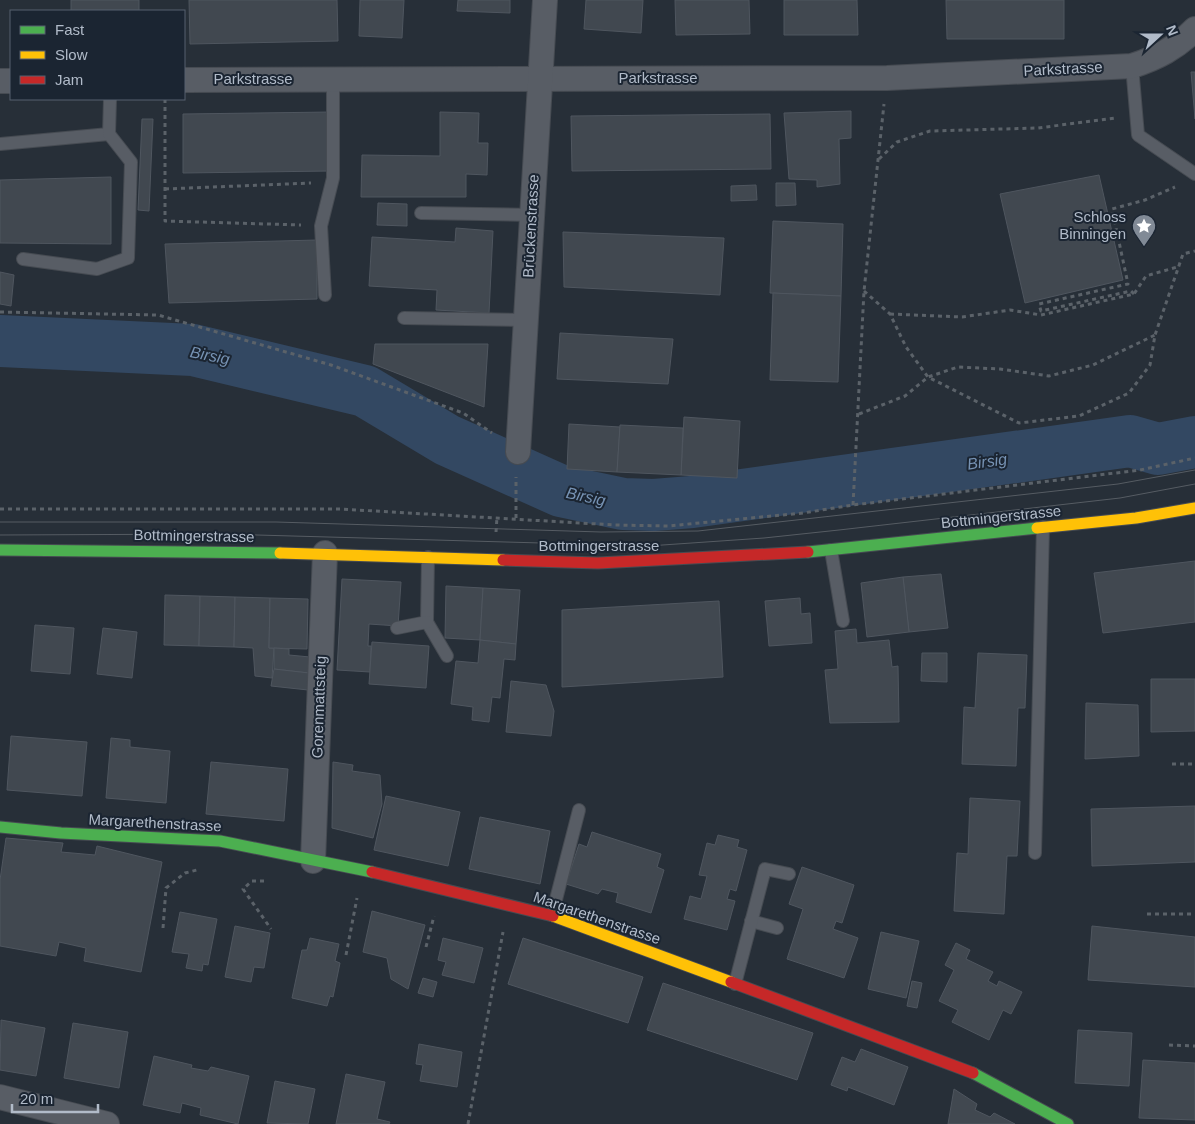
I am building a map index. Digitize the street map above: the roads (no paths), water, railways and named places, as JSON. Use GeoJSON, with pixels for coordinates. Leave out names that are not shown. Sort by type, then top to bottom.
{"type":"FeatureCollection","features":[{"type":"Feature","properties":{"kind":"main road","name":"Bottmingerstrasse"},"geometry":{"type":"LineString","coordinates":[[0,550],[325,553],[598,564],[831,550],[1195,508]]}},
{"type":"Feature","properties":{"kind":"main road","name":"Margarethenstrasse"},"geometry":{"type":"LineString","coordinates":[[0,827],[61,833],[220,841],[362,870],[552,915],[980,1075],[1068,1124]]}},
{"type":"Feature","properties":{"kind":"street","name":"Brückenstrasse"},"geometry":{"type":"LineString","coordinates":[[517,463],[544,0]]}},
{"type":"Feature","properties":{"kind":"street","name":"Parkstrasse"},"geometry":{"type":"LineString","coordinates":[[185,80],[887,78],[1132,66],[1158,58],[1182,42],[1195,29]]}},
{"type":"Feature","properties":{"kind":"street","name":"Gorenmattsteig"},"geometry":{"type":"LineString","coordinates":[[314,861],[325,553]]}},
{"type":"Feature","properties":{"kind":"street"},"geometry":{"type":"LineString","coordinates":[[0,1097],[108,1124]]}},
{"type":"Feature","properties":{"kind":"lane"},"geometry":{"type":"LineString","coordinates":[[1132,66],[1138,135],[1195,174]]}},
{"type":"Feature","properties":{"kind":"lane"},"geometry":{"type":"LineString","coordinates":[[325,295],[321,226],[331,183],[333,79]]}},
{"type":"Feature","properties":{"kind":"lane"},"geometry":{"type":"LineString","coordinates":[[23,259],[97,269],[128,258],[131,162],[109,134],[110,100]]}},
{"type":"Feature","properties":{"kind":"lane"},"geometry":{"type":"LineString","coordinates":[[0,144],[109,134]]}},
{"type":"Feature","properties":{"kind":"lane"},"geometry":{"type":"LineString","coordinates":[[421,213],[532,215]]}},
{"type":"Feature","properties":{"kind":"lane"},"geometry":{"type":"LineString","coordinates":[[404,318],[526,320]]}},
{"type":"Feature","properties":{"kind":"lane"},"geometry":{"type":"LineString","coordinates":[[1036,853],[1043,527]]}},
{"type":"Feature","properties":{"kind":"lane"},"geometry":{"type":"LineString","coordinates":[[831,550],[843,621]]}},
{"type":"Feature","properties":{"kind":"lane"},"geometry":{"type":"LineString","coordinates":[[428,558],[427,622],[447,656]]}},
{"type":"Feature","properties":{"kind":"lane"},"geometry":{"type":"LineString","coordinates":[[398,628],[427,622]]}},
{"type":"Feature","properties":{"kind":"lane"},"geometry":{"type":"LineString","coordinates":[[552,915],[579,810]]}},
{"type":"Feature","properties":{"kind":"lane"},"geometry":{"type":"LineString","coordinates":[[735,984],[765,869],[790,874]]}},
{"type":"Feature","properties":{"kind":"lane"},"geometry":{"type":"LineString","coordinates":[[751,921],[777,928]]}},
{"type":"Feature","properties":{"kind":"waterway","name":"Birsig"},"geometry":{"type":"LineString","coordinates":[[0,341],[193,350],[365,391],[447,440],[561,491],[623,504],[654,505],[692,502],[1130,441],[1158,449],[1195,442]]}},
{"type":"Feature","properties":{"kind":"tram line"},"geometry":{"type":"LineString","coordinates":[[0,522],[276,522],[601,532],[698,531],[1118,484],[1195,470]]}},
{"type":"Feature","properties":{"kind":"tram line"},"geometry":{"type":"LineString","coordinates":[[0,535],[221,534],[648,546],[764,538],[839,530],[1120,498],[1195,484]]}},
{"type":"Feature","properties":{"kind":"place","name":"Schloss Binningen"},"geometry":{"type":"Point","coordinates":[1144,247]}}]}
